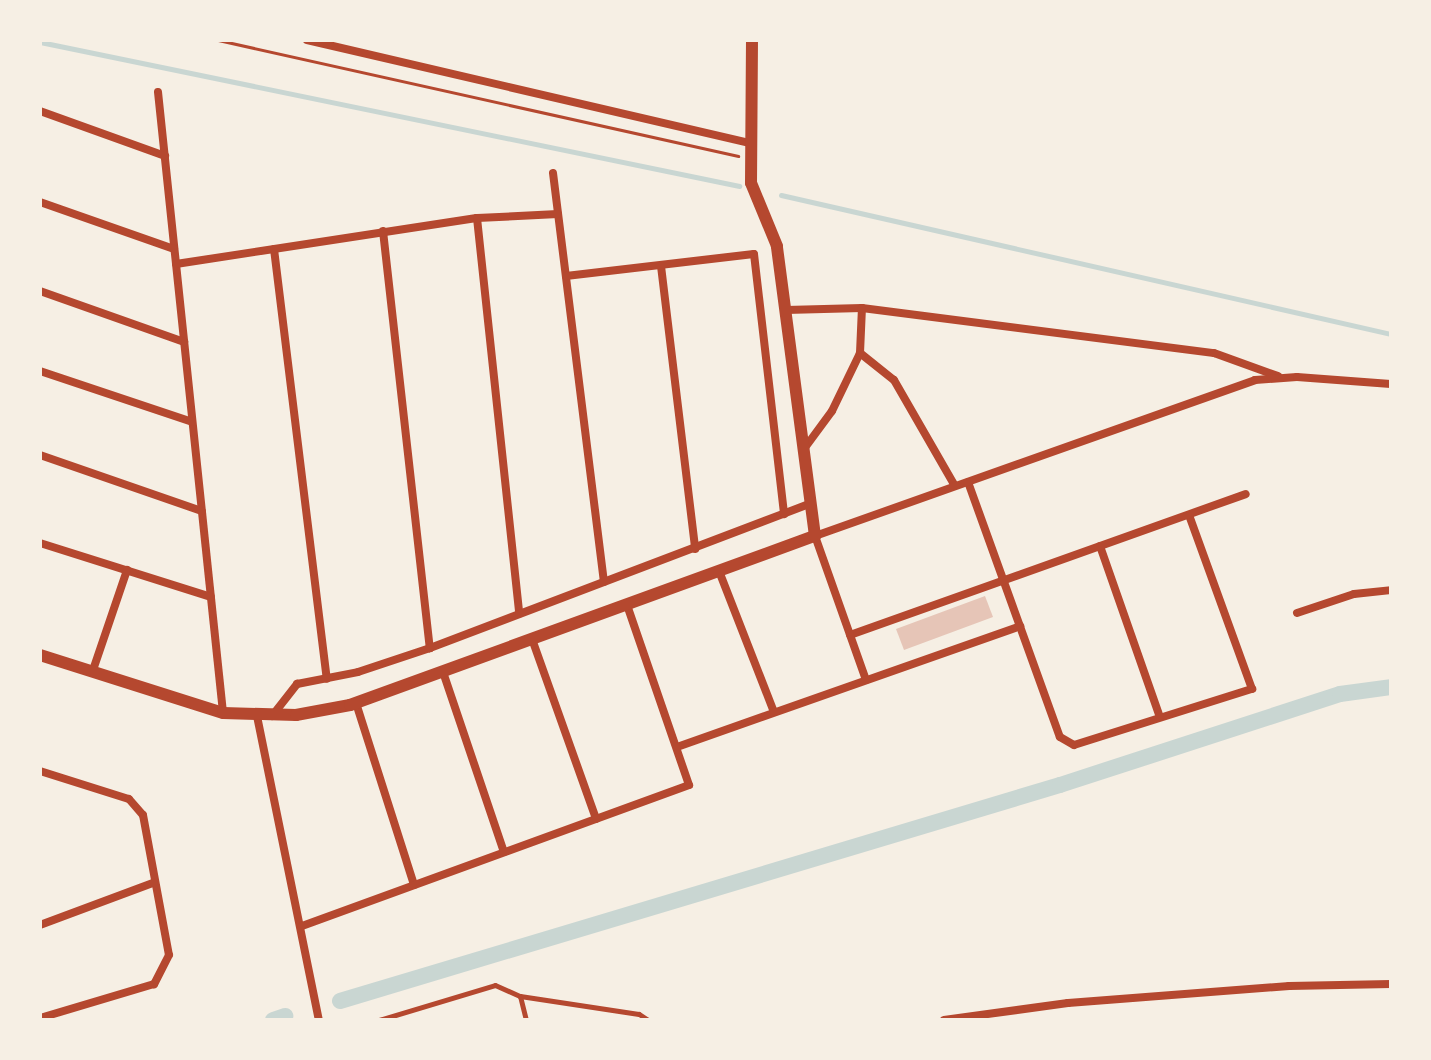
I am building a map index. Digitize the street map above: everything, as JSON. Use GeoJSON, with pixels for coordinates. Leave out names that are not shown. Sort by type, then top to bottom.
{"type":"FeatureCollection","features":[{"type":"Feature","properties":{"kind":"street"},"geometry":{"type":"LineString","coordinates":[[307,40],[331,43],[751,143]]}},
{"type":"Feature","properties":{"kind":"street"},"geometry":{"type":"LineString","coordinates":[[752,40],[750,158],[753,195],[777,246],[815,536],[866,680]]}},
{"type":"Feature","properties":{"kind":"street"},"geometry":{"type":"LineString","coordinates":[[158,92],[223,713]]}},
{"type":"Feature","properties":{"kind":"street"},"geometry":{"type":"LineString","coordinates":[[40,111],[165,156]]}},
{"type":"Feature","properties":{"kind":"street"},"geometry":{"type":"LineString","coordinates":[[553,173],[604,582]]}},
{"type":"Feature","properties":{"kind":"street"},"geometry":{"type":"LineString","coordinates":[[40,202],[174,249]]}},
{"type":"Feature","properties":{"kind":"street"},"geometry":{"type":"LineString","coordinates":[[176,264],[477,218],[558,214]]}},
{"type":"Feature","properties":{"kind":"street"},"geometry":{"type":"LineString","coordinates":[[477,218],[519,614]]}},
{"type":"Feature","properties":{"kind":"street"},"geometry":{"type":"LineString","coordinates":[[383,231],[430,648]]}},
{"type":"Feature","properties":{"kind":"street"},"geometry":{"type":"LineString","coordinates":[[274,249],[327,679]]}},
{"type":"Feature","properties":{"kind":"street"},"geometry":{"type":"LineString","coordinates":[[566,276],[754,254],[784,514]]}},
{"type":"Feature","properties":{"kind":"street"},"geometry":{"type":"LineString","coordinates":[[661,266],[695,549]]}},
{"type":"Feature","properties":{"kind":"street"},"geometry":{"type":"LineString","coordinates":[[40,291],[184,342]]}},
{"type":"Feature","properties":{"kind":"street"},"geometry":{"type":"LineString","coordinates":[[786,310],[862,308],[1214,353],[1283,378]]}},
{"type":"Feature","properties":{"kind":"street"},"geometry":{"type":"LineString","coordinates":[[804,449],[832,411],[860,353],[862,308]]}},
{"type":"Feature","properties":{"kind":"street"},"geometry":{"type":"LineString","coordinates":[[860,353],[894,380],[955,486]]}},
{"type":"Feature","properties":{"kind":"street"},"geometry":{"type":"LineString","coordinates":[[40,371],[192,422]]}},
{"type":"Feature","properties":{"kind":"street"},"geometry":{"type":"LineString","coordinates":[[40,655],[223,713],[272,716],[356,703],[1255,380],[1283,378],[1391,384]]}},
{"type":"Feature","properties":{"kind":"street"},"geometry":{"type":"LineString","coordinates":[[40,455],[202,511]]}},
{"type":"Feature","properties":{"kind":"street"},"geometry":{"type":"LineString","coordinates":[[968,482],[1060,737],[1074,745],[1252,689],[1189,515]]}},
{"type":"Feature","properties":{"kind":"street"},"geometry":{"type":"LineString","coordinates":[[850,635],[1246,494]]}},
{"type":"Feature","properties":{"kind":"street"},"geometry":{"type":"LineString","coordinates":[[272,716],[297,684],[327,679],[430,648],[810,504]]}},
{"type":"Feature","properties":{"kind":"street"},"geometry":{"type":"LineString","coordinates":[[40,543],[211,597]]}},
{"type":"Feature","properties":{"kind":"street"},"geometry":{"type":"LineString","coordinates":[[1100,546],[1160,717]]}},
{"type":"Feature","properties":{"kind":"street"},"geometry":{"type":"LineString","coordinates":[[92,673],[127,570]]}},
{"type":"Feature","properties":{"kind":"street"},"geometry":{"type":"LineString","coordinates":[[719,571],[774,712]]}},
{"type":"Feature","properties":{"kind":"street"},"geometry":{"type":"LineString","coordinates":[[1297,613],[1354,594],[1391,590]]}},
{"type":"Feature","properties":{"kind":"street"},"geometry":{"type":"LineString","coordinates":[[302,926],[689,785],[627,605]]}},
{"type":"Feature","properties":{"kind":"street"},"geometry":{"type":"LineString","coordinates":[[677,747],[1020,626]]}},
{"type":"Feature","properties":{"kind":"street"},"geometry":{"type":"LineString","coordinates":[[532,639],[596,819]]}},
{"type":"Feature","properties":{"kind":"street"},"geometry":{"type":"LineString","coordinates":[[443,672],[504,852]]}},
{"type":"Feature","properties":{"kind":"street"},"geometry":{"type":"LineString","coordinates":[[356,703],[414,885]]}},
{"type":"Feature","properties":{"kind":"street"},"geometry":{"type":"LineString","coordinates":[[257,716],[319,1020]]}},
{"type":"Feature","properties":{"kind":"street"},"geometry":{"type":"LineString","coordinates":[[40,771],[136,805],[147,828],[153,883],[169,955],[154,984],[40,1018],[40,1010]]}},
{"type":"Feature","properties":{"kind":"street"},"geometry":{"type":"LineString","coordinates":[[40,925],[153,883]]}},
{"type":"Feature","properties":{"kind":"street"},"geometry":{"type":"LineString","coordinates":[[944,1020],[1068,1003],[1289,986],[1391,984]]}},
{"type":"Feature","properties":{"kind":"lane"},"geometry":{"type":"LineString","coordinates":[[379,1020],[495,985],[520,996],[639,1014],[648,1020]]}},
{"type":"Feature","properties":{"kind":"lane"},"geometry":{"type":"LineString","coordinates":[[520,996],[526,1020]]}},
{"type":"Feature","properties":{"kind":"path"},"geometry":{"type":"LineString","coordinates":[[218,40],[750,158]]}},
{"type":"Feature","properties":{"kind":"building"},"geometry":{"type":"Polygon","coordinates":[[[985,596],[993,617],[904,650],[896,629],[985,596]]]}},
{"type":"Feature","properties":{"kind":"waterway"},"geometry":{"type":"LineString","coordinates":[[40,42],[739,186]]}},
{"type":"Feature","properties":{"kind":"waterway"},"geometry":{"type":"LineString","coordinates":[[781,195],[1391,334]]}},
{"type":"Feature","properties":{"kind":"waterway"},"geometry":{"type":"LineString","coordinates":[[340,1001],[1060,785],[1340,694],[1391,687]]}},
{"type":"Feature","properties":{"kind":"waterway"},"geometry":{"type":"LineString","coordinates":[[273,1020],[285,1016]]}}]}
